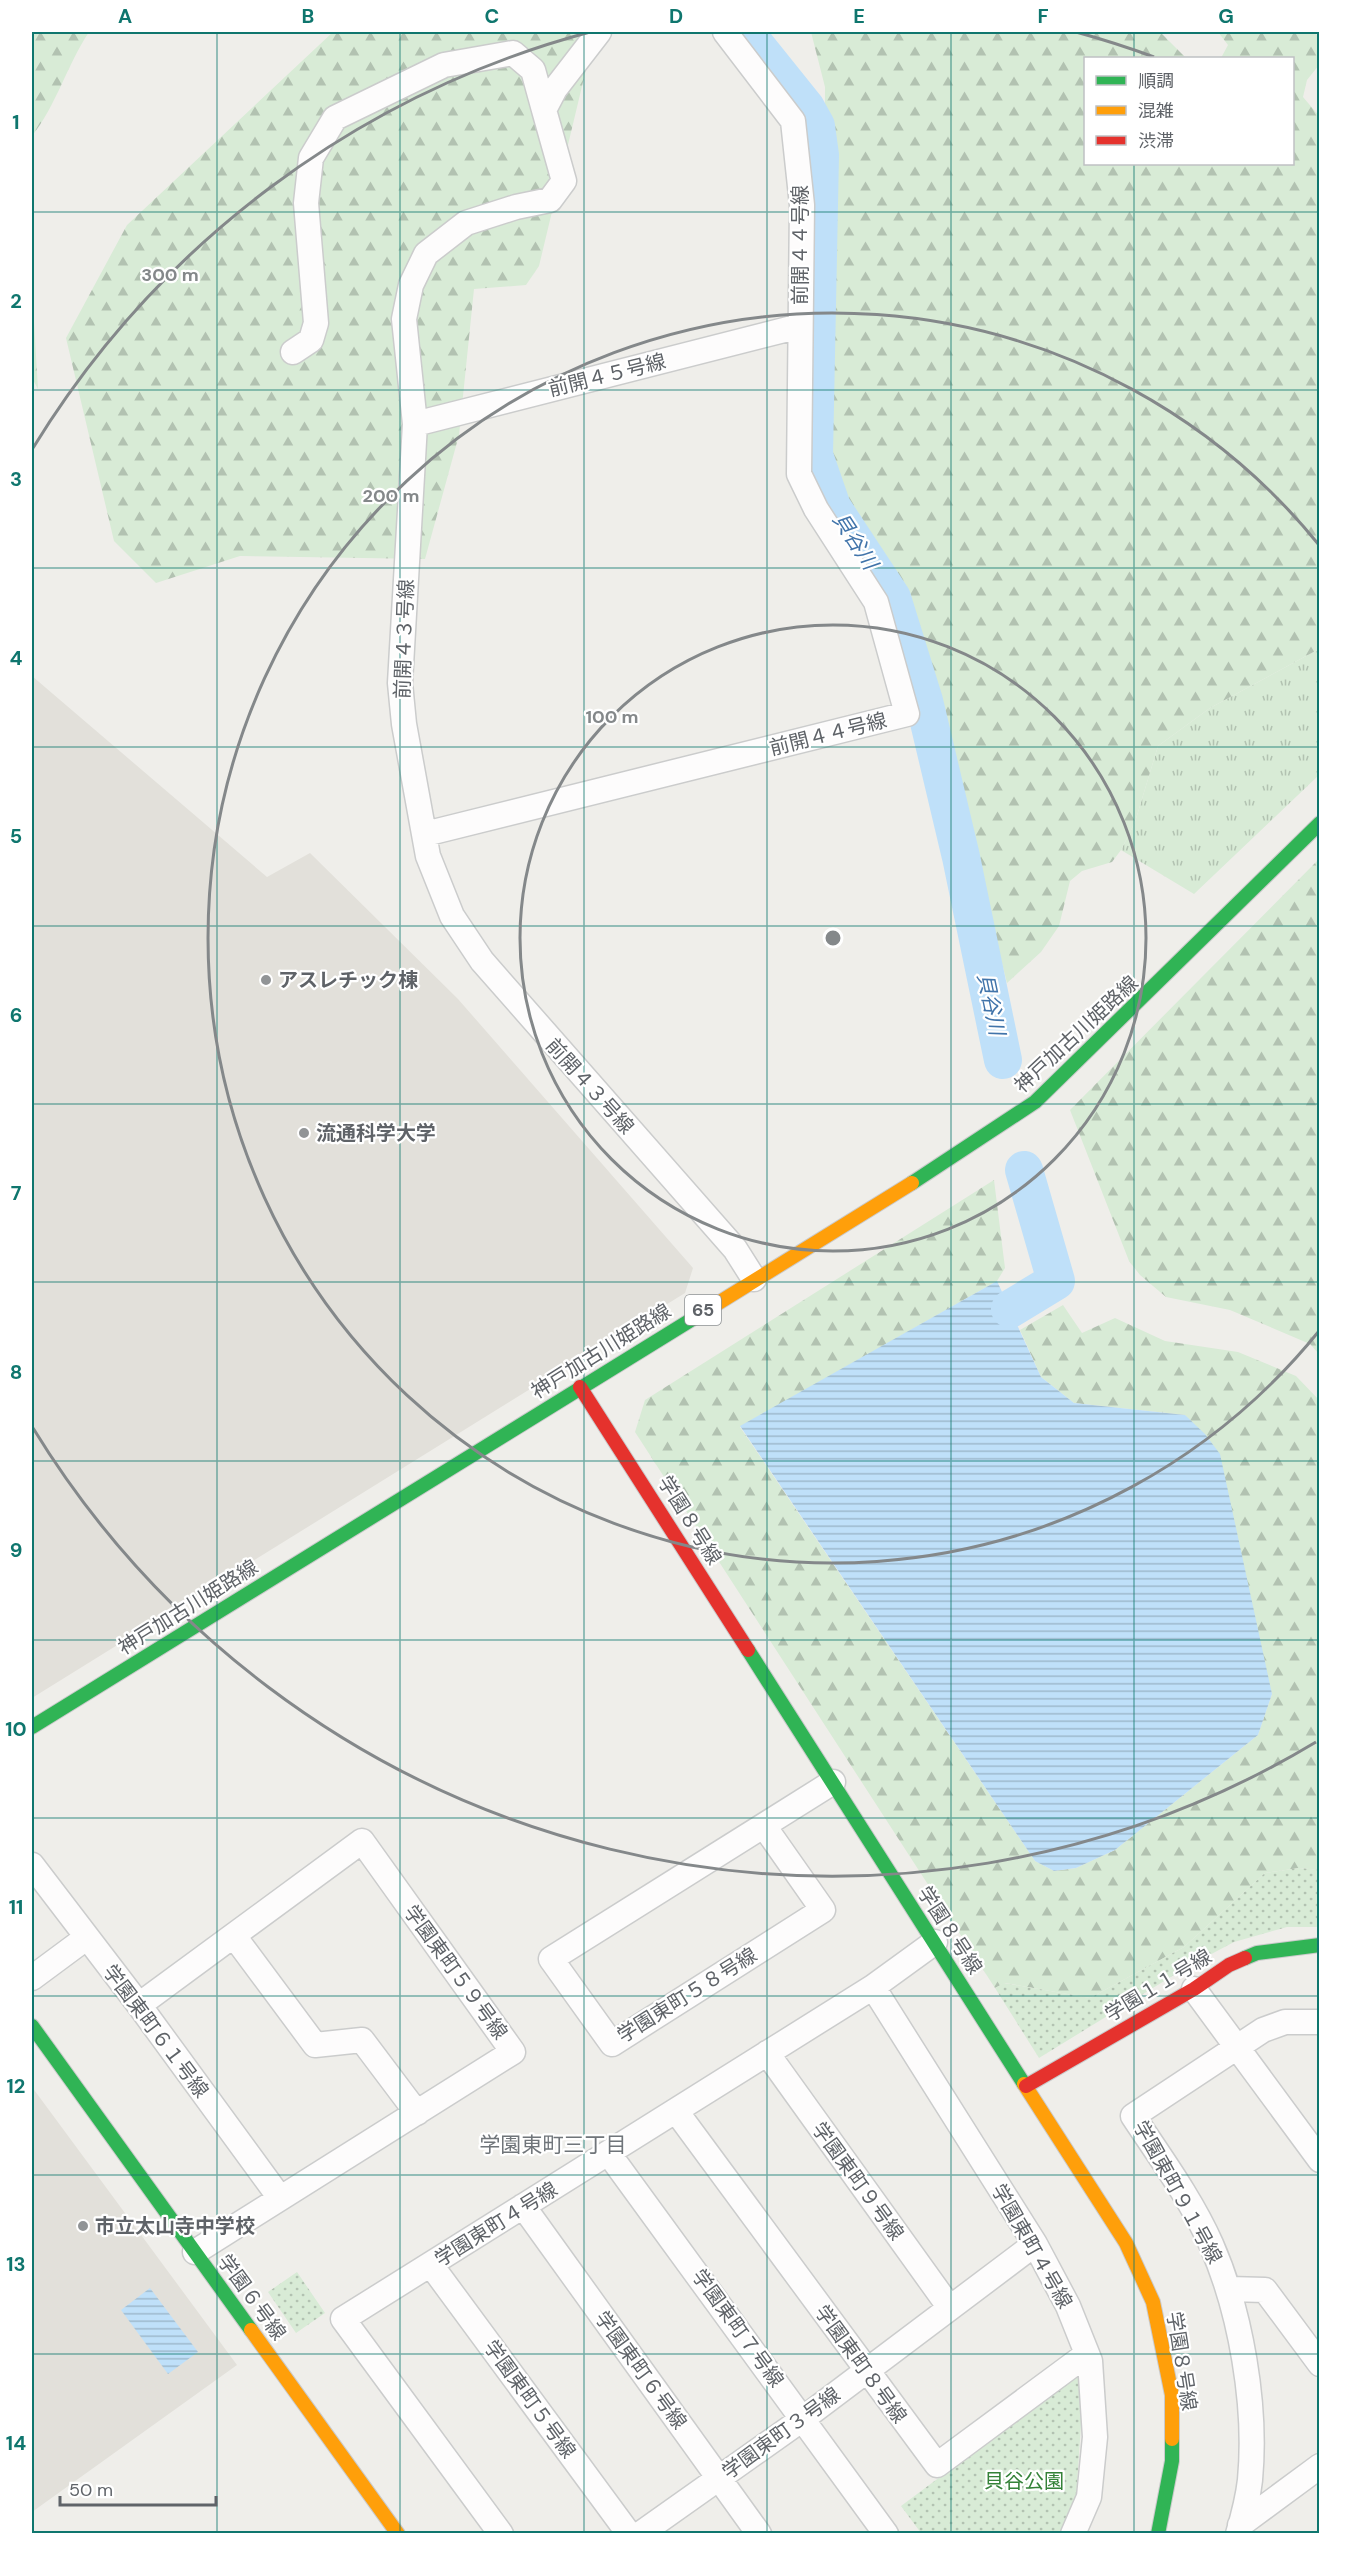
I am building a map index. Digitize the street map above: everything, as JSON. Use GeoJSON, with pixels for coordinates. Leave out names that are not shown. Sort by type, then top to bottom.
{"type":"FeatureCollection","features":[{"type":"Feature","properties":{"kind":"street"},"geometry":{"type":"LineString","coordinates":[[544,110],[555,89],[599,32]]}},
{"type":"Feature","properties":{"kind":"street","name":"前開４４号線"},"geometry":{"type":"LineString","coordinates":[[424,834],[907,714],[876,602],[816,509],[799,474],[802,205],[792,121],[725,32]]}},
{"type":"Feature","properties":{"kind":"street"},"geometry":{"type":"LineString","coordinates":[[293,352],[310,340],[316,323],[306,203],[311,158],[335,118],[444,65],[513,53],[533,70],[544,110]]}},
{"type":"Feature","properties":{"kind":"street","name":"前開４３号線"},"geometry":{"type":"LineString","coordinates":[[544,110],[564,181],[550,200],[516,207],[466,223],[426,254],[411,285],[404,319],[415,424],[400,683],[404,724],[428,856],[452,916],[482,961],[735,1249],[754,1279]]}},
{"type":"Feature","properties":{"kind":"street","name":"前開４５号線"},"geometry":{"type":"LineString","coordinates":[[415,424],[800,326]]}},
{"type":"Feature","properties":{"kind":"street","name":"神戸加古川姫路線"},"geometry":{"type":"LineString","coordinates":[[32,1727],[754,1279],[913,1183],[1035,1102],[1194,949],[1320,823]]}},
{"type":"Feature","properties":{"kind":"street","name":"学園８号線"},"geometry":{"type":"LineString","coordinates":[[580,1387],[1126,2243],[1153,2302],[1172,2395],[1172,2462],[1158,2534]]}},
{"type":"Feature","properties":{"kind":"street","name":"学園東町５８号線"},"geometry":{"type":"LineString","coordinates":[[764,1826],[824,1910],[612,2044],[551,1959],[832,1782]]}},
{"type":"Feature","properties":{"kind":"street","name":"学園東町５９号線"},"geometry":{"type":"LineString","coordinates":[[139,2006],[362,1841],[513,2052],[195,2252]]}},
{"type":"Feature","properties":{"kind":"street","name":"学園東町６１号線"},"geometry":{"type":"LineString","coordinates":[[32,1865],[280,2198]]}},
{"type":"Feature","properties":{"kind":"street"},"geometry":{"type":"LineString","coordinates":[[234,1936],[315,2045],[362,2040],[417,2113]]}},
{"type":"Feature","properties":{"kind":"street"},"geometry":{"type":"LineString","coordinates":[[32,1978],[86,1938]]}},
{"type":"Feature","properties":{"kind":"street","name":"学園東町４号線"},"geometry":{"type":"LineString","coordinates":[[501,2534],[343,2319],[873,1987],[935,1942]]}},
{"type":"Feature","properties":{"kind":"street","name":"学園１１号線"},"geometry":{"type":"LineString","coordinates":[[1026,2086],[1194,1989],[1229,1965],[1257,1953],[1320,1946]]}},
{"type":"Feature","properties":{"kind":"street","name":"学園東町４号線"},"geometry":{"type":"LineString","coordinates":[[873,1987],[1035,2244],[1068,2306],[1087,2354],[1095,2437],[1089,2497],[1073,2534]]}},
{"type":"Feature","properties":{"kind":"street"},"geometry":{"type":"LineString","coordinates":[[1194,1989],[1320,2160]]}},
{"type":"Feature","properties":{"kind":"street"},"geometry":{"type":"LineString","coordinates":[[1238,2046],[1263,2030],[1285,2022],[1320,2022]]}},
{"type":"Feature","properties":{"kind":"street","name":"学園６号線"},"geometry":{"type":"LineString","coordinates":[[32,2026],[398,2534]]}},
{"type":"Feature","properties":{"kind":"street","name":"学園東町９１号線"},"geometry":{"type":"LineString","coordinates":[[1238,2046],[1133,2116],[1185,2196],[1210,2242],[1229,2289],[1245,2380],[1251,2432],[1250,2481],[1239,2529]]}},
{"type":"Feature","properties":{"kind":"street","name":"学園東町９号線"},"geometry":{"type":"LineString","coordinates":[[767,2054],[950,2308]]}},
{"type":"Feature","properties":{"kind":"street","name":"学園東町８号線"},"geometry":{"type":"LineString","coordinates":[[676,2111],[937,2465],[1087,2354]]}},
{"type":"Feature","properties":{"kind":"street","name":"学園東町７号線"},"geometry":{"type":"LineString","coordinates":[[609,2154],[804,2418],[886,2534]]}},
{"type":"Feature","properties":{"kind":"street","name":"学園東町６号線"},"geometry":{"type":"LineString","coordinates":[[523,2206],[759,2534]]}},
{"type":"Feature","properties":{"kind":"street","name":"学園東町３号線"},"geometry":{"type":"LineString","coordinates":[[640,2534],[804,2418],[1035,2244]]}},
{"type":"Feature","properties":{"kind":"street","name":"学園東町５号線"},"geometry":{"type":"LineString","coordinates":[[431,2265],[629,2534]]}},
{"type":"Feature","properties":{"kind":"street"},"geometry":{"type":"LineString","coordinates":[[1229,2289],[1265,2290],[1320,2364]]}},
{"type":"Feature","properties":{"kind":"street"},"geometry":{"type":"LineString","coordinates":[[1239,2529],[1320,2466]]}},
{"type":"Feature","properties":{"kind":"shaded area","name":"流通科学大学"},"geometry":{"type":"Polygon","coordinates":[[[32,676],[267,877],[310,853],[458,999],[693,1268],[685,1293],[32,1698],[32,676]]]}},
{"type":"Feature","properties":{"kind":"shaded area","name":"市立太山寺中学校"},"geometry":{"type":"Polygon","coordinates":[[[32,2087],[237,2365],[32,2512],[32,2087]]]}},
{"type":"Feature","properties":{"kind":"green space"},"geometry":{"type":"Polygon","coordinates":[[[32,32],[89,32],[48,112],[32,136],[32,32]]]}},
{"type":"Feature","properties":{"kind":"green space"},"geometry":{"type":"Polygon","coordinates":[[[333,32],[595,32],[539,266],[526,285],[474,289],[459,435],[425,559],[240,556],[156,583],[114,541],[66,338],[127,225],[333,32]]]}},
{"type":"Feature","properties":{"kind":"green space"},"geometry":{"type":"Polygon","coordinates":[[[811,32],[1160,32],[1185,57],[1084,57],[1084,165],[1294,165],[1294,57],[1222,57],[1228,45],[1218,32],[1314,32],[1319,37],[1319,65],[1307,80],[1303,97],[1320,117],[1319,649],[1210,708],[1158,746],[1135,822],[1121,850],[1112,862],[1082,871],[1070,881],[1059,926],[1041,952],[1007,983],[910,598],[838,499],[823,442],[825,87],[811,32]]]}},
{"type":"Feature","properties":{"kind":"green space"},"geometry":{"type":"Polygon","coordinates":[[[33,305],[38,389],[32,378],[33,305]]]}},
{"type":"Feature","properties":{"kind":"green space"},"geometry":{"type":"Polygon","coordinates":[[[1319,649],[1319,775],[1194,894],[1121,850],[1135,822],[1158,746],[1210,708],[1319,649]]]}},
{"type":"Feature","properties":{"kind":"green space"},"geometry":{"type":"Polygon","coordinates":[[[1319,859],[1319,1354],[1310,1344],[1230,1310],[1166,1297],[1140,1275],[1129,1261],[1070,1110],[1319,859]]]}},
{"type":"Feature","properties":{"kind":"green space"},"geometry":{"type":"Polygon","coordinates":[[[994,1180],[1005,1268],[997,1281],[740,1427],[1035,1861],[1054,1871],[1076,1868],[1115,1850],[1258,1735],[1272,1694],[1185,1415],[1074,1403],[1041,1377],[1020,1330],[1063,1305],[1082,1333],[1115,1318],[1165,1341],[1238,1352],[1296,1376],[1320,1401],[1319,1870],[1299,1868],[1265,1873],[1184,1947],[1090,1998],[1005,1983],[995,1988],[635,1432],[645,1400],[994,1180]]]}},
{"type":"Feature","properties":{"kind":"green space"},"geometry":{"type":"Polygon","coordinates":[[[1299,1868],[1319,1870],[1319,1927],[1287,1927],[1234,1942],[1187,1967],[1039,2058],[995,1988],[1004,1983],[1090,1998],[1184,1947],[1265,1873],[1299,1868]]]}},
{"type":"Feature","properties":{"kind":"green space"},"geometry":{"type":"Polygon","coordinates":[[[297,2272],[325,2313],[296,2333],[268,2292],[297,2272]]]}},
{"type":"Feature","properties":{"kind":"green space","name":"貝谷公園"},"geometry":{"type":"Polygon","coordinates":[[[1078,2374],[1082,2410],[1076,2499],[1060,2533],[921,2533],[901,2506],[1078,2374]]]}},
{"type":"Feature","properties":{"kind":"water"},"geometry":{"type":"Polygon","coordinates":[[[997,1281],[1041,1377],[1074,1403],[1185,1415],[1205,1434],[1220,1454],[1272,1694],[1258,1735],[1115,1850],[1076,1868],[1054,1871],[1035,1861],[740,1426],[997,1281]]]}},
{"type":"Feature","properties":{"kind":"water"},"geometry":{"type":"Polygon","coordinates":[[[150,2288],[198,2352],[168,2374],[121,2310],[150,2288]]]}},
{"type":"Feature","properties":{"kind":"waterway","name":"貝谷川"},"geometry":{"type":"LineString","coordinates":[[745,32],[806,108],[816,126],[820,155],[814,455],[832,507],[892,598],[924,701],[961,857],[1003,1060]]}},
{"type":"Feature","properties":{"kind":"waterway","name":"貝谷川"},"geometry":{"type":"LineString","coordinates":[[1010,1309],[1056,1281],[1024,1170]]}},
{"type":"Feature","properties":{"kind":"traffic: fast"},"geometry":{"type":"LineString","coordinates":[[912,1183],[1035,1102],[1320,823]]}},
{"type":"Feature","properties":{"kind":"traffic: fast"},"geometry":{"type":"LineString","coordinates":[[32,1727],[707,1310]]}},
{"type":"Feature","properties":{"kind":"traffic: fast"},"geometry":{"type":"LineString","coordinates":[[748,1650],[1024,2084]]}},
{"type":"Feature","properties":{"kind":"traffic: fast"},"geometry":{"type":"LineString","coordinates":[[1245,1958],[1257,1953],[1320,1945]]}},
{"type":"Feature","properties":{"kind":"traffic: fast"},"geometry":{"type":"LineString","coordinates":[[32,2026],[251,2330]]}},
{"type":"Feature","properties":{"kind":"traffic: fast"},"geometry":{"type":"LineString","coordinates":[[1158,2534],[1172,2461],[1172,2439]]}},
{"type":"Feature","properties":{"kind":"traffic: slow"},"geometry":{"type":"LineString","coordinates":[[707,1310],[912,1183]]}},
{"type":"Feature","properties":{"kind":"traffic: slow"},"geometry":{"type":"LineString","coordinates":[[1024,2084],[1126,2243],[1153,2302],[1172,2395],[1172,2439]]}},
{"type":"Feature","properties":{"kind":"traffic: slow"},"geometry":{"type":"LineString","coordinates":[[251,2330],[398,2534]]}},
{"type":"Feature","properties":{"kind":"traffic: jam"},"geometry":{"type":"LineString","coordinates":[[580,1387],[748,1650]]}},
{"type":"Feature","properties":{"kind":"traffic: jam"},"geometry":{"type":"LineString","coordinates":[[1026,2086],[1194,1989],[1229,1965],[1245,1958]]}},
{"type":"Feature","properties":{"kind":"place","name":"アスレチック棟"},"geometry":{"type":"Point","coordinates":[266,980]}},
{"type":"Feature","properties":{"kind":"place","name":"流通科学大学"},"geometry":{"type":"Point","coordinates":[304,1133]}},
{"type":"Feature","properties":{"kind":"place","name":"市立太山寺中学校"},"geometry":{"type":"Point","coordinates":[83,2226]}},
{"type":"Feature","properties":{"kind":"district","name":"学園東町三丁目"},"geometry":{"type":"Point","coordinates":[553,2145]}}]}
